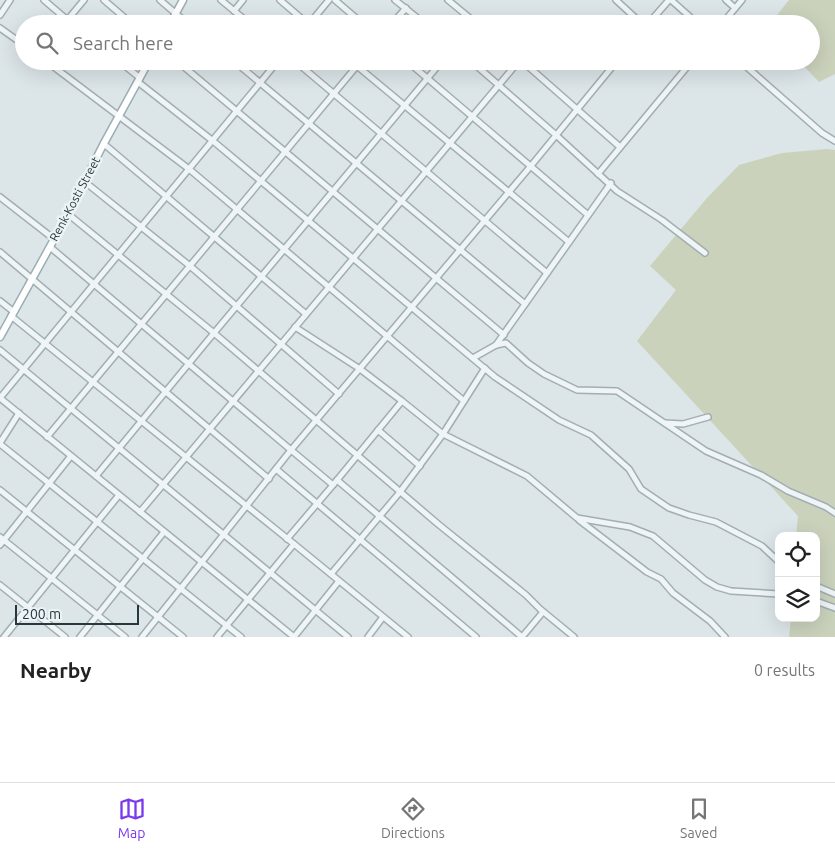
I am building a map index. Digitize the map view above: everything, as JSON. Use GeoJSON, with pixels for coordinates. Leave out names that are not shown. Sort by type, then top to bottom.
{"type":"FeatureCollection","features":[{"type":"Feature","properties":{"kind":"main road"},"geometry":{"type":"LineString","coordinates":[[176,13],[183,0]]}},
{"type":"Feature","properties":{"kind":"main road","name":"Renk-Kosti Street"},"geometry":{"type":"LineString","coordinates":[[0,337],[86,182],[104,144],[144,70]]}},
{"type":"Feature","properties":{"kind":"street"},"geometry":{"type":"LineString","coordinates":[[0,14],[10,0]]}},
{"type":"Feature","properties":{"kind":"street"},"geometry":{"type":"LineString","coordinates":[[44,0],[59,15]]}},
{"type":"Feature","properties":{"kind":"street"},"geometry":{"type":"LineString","coordinates":[[72,15],[84,0]]}},
{"type":"Feature","properties":{"kind":"street"},"geometry":{"type":"LineString","coordinates":[[104,0],[122,15]]}},
{"type":"Feature","properties":{"kind":"street"},"geometry":{"type":"LineString","coordinates":[[160,0],[176,13]]}},
{"type":"Feature","properties":{"kind":"street"},"geometry":{"type":"LineString","coordinates":[[221,0],[240,15]]}},
{"type":"Feature","properties":{"kind":"street"},"geometry":{"type":"LineString","coordinates":[[234,10],[243,0]]}},
{"type":"Feature","properties":{"kind":"street"},"geometry":{"type":"LineString","coordinates":[[280,0],[298,15]]}},
{"type":"Feature","properties":{"kind":"street"},"geometry":{"type":"LineString","coordinates":[[316,15],[329,0]]}},
{"type":"Feature","properties":{"kind":"street"},"geometry":{"type":"LineString","coordinates":[[334,0],[352,15]]}},
{"type":"Feature","properties":{"kind":"street"},"geometry":{"type":"LineString","coordinates":[[395,0],[414,15]]}},
{"type":"Feature","properties":{"kind":"street"},"geometry":{"type":"LineString","coordinates":[[448,0],[466,15]]}},
{"type":"Feature","properties":{"kind":"street"},"geometry":{"type":"LineString","coordinates":[[616,0],[632,15]]}},
{"type":"Feature","properties":{"kind":"street"},"geometry":{"type":"LineString","coordinates":[[656,15],[670,0],[688,15]]}},
{"type":"Feature","properties":{"kind":"street"},"geometry":{"type":"LineString","coordinates":[[726,0],[735,8]]}},
{"type":"Feature","properties":{"kind":"street"},"geometry":{"type":"LineString","coordinates":[[729,15],[742,0]]}},
{"type":"Feature","properties":{"kind":"street"},"geometry":{"type":"LineString","coordinates":[[400,15],[406,8]]}},
{"type":"Feature","properties":{"kind":"street"},"geometry":{"type":"LineString","coordinates":[[0,28],[15,39]]}},
{"type":"Feature","properties":{"kind":"street"},"geometry":{"type":"LineString","coordinates":[[58,70],[189,169],[285,248],[464,401]]}},
{"type":"Feature","properties":{"kind":"street"},"geometry":{"type":"LineString","coordinates":[[128,70],[485,368],[559,420],[591,435],[629,469],[641,489],[669,508],[716,522],[762,546],[775,558]]}},
{"type":"Feature","properties":{"kind":"street"},"geometry":{"type":"LineString","coordinates":[[189,70],[504,334]]}},
{"type":"Feature","properties":{"kind":"street"},"geometry":{"type":"LineString","coordinates":[[246,70],[525,304]]}},
{"type":"Feature","properties":{"kind":"street"},"geometry":{"type":"LineString","coordinates":[[271,70],[0,398],[294,637],[340,581]]}},
{"type":"Feature","properties":{"kind":"street"},"geometry":{"type":"LineString","coordinates":[[305,70],[547,273]]}},
{"type":"Feature","properties":{"kind":"street"},"geometry":{"type":"LineString","coordinates":[[47,436],[354,70]]}},
{"type":"Feature","properties":{"kind":"street"},"geometry":{"type":"LineString","coordinates":[[366,70],[569,242]]}},
{"type":"Feature","properties":{"kind":"street"},"geometry":{"type":"LineString","coordinates":[[418,70],[588,215]]}},
{"type":"Feature","properties":{"kind":"street"},"geometry":{"type":"LineString","coordinates":[[96,476],[435,70]]}},
{"type":"Feature","properties":{"kind":"street"},"geometry":{"type":"LineString","coordinates":[[481,70],[617,191],[662,220],[705,253]]}},
{"type":"Feature","properties":{"kind":"street"},"geometry":{"type":"LineString","coordinates":[[140,512],[512,70]]}},
{"type":"Feature","properties":{"kind":"street"},"geometry":{"type":"LineString","coordinates":[[531,70],[620,147]]}},
{"type":"Feature","properties":{"kind":"street"},"geometry":{"type":"LineString","coordinates":[[142,637],[316,420],[485,221],[610,70]]}},
{"type":"Feature","properties":{"kind":"street"},"geometry":{"type":"LineString","coordinates":[[598,174],[684,70]]}},
{"type":"Feature","properties":{"kind":"street"},"geometry":{"type":"LineString","coordinates":[[750,70],[822,133],[835,141]]}},
{"type":"Feature","properties":{"kind":"street"},"geometry":{"type":"LineString","coordinates":[[104,144],[306,314]]}},
{"type":"Feature","properties":{"kind":"street"},"geometry":{"type":"LineString","coordinates":[[86,182],[190,266],[339,394]]}},
{"type":"Feature","properties":{"kind":"street"},"geometry":{"type":"LineString","coordinates":[[496,345],[611,184]]}},
{"type":"Feature","properties":{"kind":"street"},"geometry":{"type":"LineString","coordinates":[[0,205],[2,198],[54,239]]}},
{"type":"Feature","properties":{"kind":"street"},"geometry":{"type":"LineString","coordinates":[[68,214],[259,370],[400,492],[526,594],[543,612],[574,637]]}},
{"type":"Feature","properties":{"kind":"street"},"geometry":{"type":"LineString","coordinates":[[50,247],[333,485]]}},
{"type":"Feature","properties":{"kind":"street"},"geometry":{"type":"LineString","coordinates":[[0,252],[269,479]]}},
{"type":"Feature","properties":{"kind":"street"},"geometry":{"type":"LineString","coordinates":[[0,300],[13,314],[93,381],[408,637]]}},
{"type":"Feature","properties":{"kind":"street"},"geometry":{"type":"LineString","coordinates":[[295,327],[360,369],[443,434],[523,473],[577,518],[647,572],[661,580],[673,593],[710,621],[725,637]]}},
{"type":"Feature","properties":{"kind":"street"},"geometry":{"type":"LineString","coordinates":[[473,358],[496,345],[506,344],[544,374],[576,390],[617,391],[706,451],[761,475],[835,513]]}},
{"type":"Feature","properties":{"kind":"street"},"geometry":{"type":"LineString","coordinates":[[0,350],[269,574],[348,637]]}},
{"type":"Feature","properties":{"kind":"street"},"geometry":{"type":"LineString","coordinates":[[331,574],[420,466],[485,368]]}},
{"type":"Feature","properties":{"kind":"street"},"geometry":{"type":"LineString","coordinates":[[287,539],[402,401]]}},
{"type":"Feature","properties":{"kind":"street"},"geometry":{"type":"LineString","coordinates":[[18,413],[0,444],[241,637]]}},
{"type":"Feature","properties":{"kind":"street"},"geometry":{"type":"LineString","coordinates":[[664,423],[683,424],[708,417]]}},
{"type":"Feature","properties":{"kind":"street"},"geometry":{"type":"LineString","coordinates":[[378,430],[420,466]]}},
{"type":"Feature","properties":{"kind":"street"},"geometry":{"type":"LineString","coordinates":[[0,545],[2,538],[27,511],[71,456]]}},
{"type":"Feature","properties":{"kind":"street"},"geometry":{"type":"LineString","coordinates":[[276,469],[476,637]]}},
{"type":"Feature","properties":{"kind":"street"},"geometry":{"type":"LineString","coordinates":[[337,480],[522,637],[543,612]]}},
{"type":"Feature","properties":{"kind":"street"},"geometry":{"type":"LineString","coordinates":[[0,490],[183,637]]}},
{"type":"Feature","properties":{"kind":"street"},"geometry":{"type":"LineString","coordinates":[[0,631],[5,636],[119,495]]}},
{"type":"Feature","properties":{"kind":"street"},"geometry":{"type":"LineString","coordinates":[[577,518],[630,527],[653,536],[705,580],[717,587],[732,591],[775,594]]}},
{"type":"Feature","properties":{"kind":"street"},"geometry":{"type":"LineString","coordinates":[[80,637],[164,532]]}},
{"type":"Feature","properties":{"kind":"street"},"geometry":{"type":"LineString","coordinates":[[2,538],[125,637]]}},
{"type":"Feature","properties":{"kind":"street"},"geometry":{"type":"LineString","coordinates":[[217,637],[294,544]]}},
{"type":"Feature","properties":{"kind":"street"},"geometry":{"type":"LineString","coordinates":[[0,585],[65,637]]}},
{"type":"Feature","properties":{"kind":"street"},"geometry":{"type":"LineString","coordinates":[[820,588],[835,594]]}},
{"type":"Feature","properties":{"kind":"street"},"geometry":{"type":"LineString","coordinates":[[820,602],[835,608]]}},
{"type":"Feature","properties":{"kind":"street"},"geometry":{"type":"LineString","coordinates":[[368,637],[383,617]]}},
{"type":"Feature","properties":{"kind":"green space"},"geometry":{"type":"Polygon","coordinates":[[[789,0],[835,0],[835,74],[819,82],[808,70],[820,70],[820,15],[777,15],[789,0]]]}},
{"type":"Feature","properties":{"kind":"green space"},"geometry":{"type":"Polygon","coordinates":[[[835,150],[835,637],[789,637],[791,622],[820,622],[820,532],[796,532],[798,516],[637,341],[676,290],[650,266],[707,198],[739,165],[782,153],[835,150]]]}}]}
